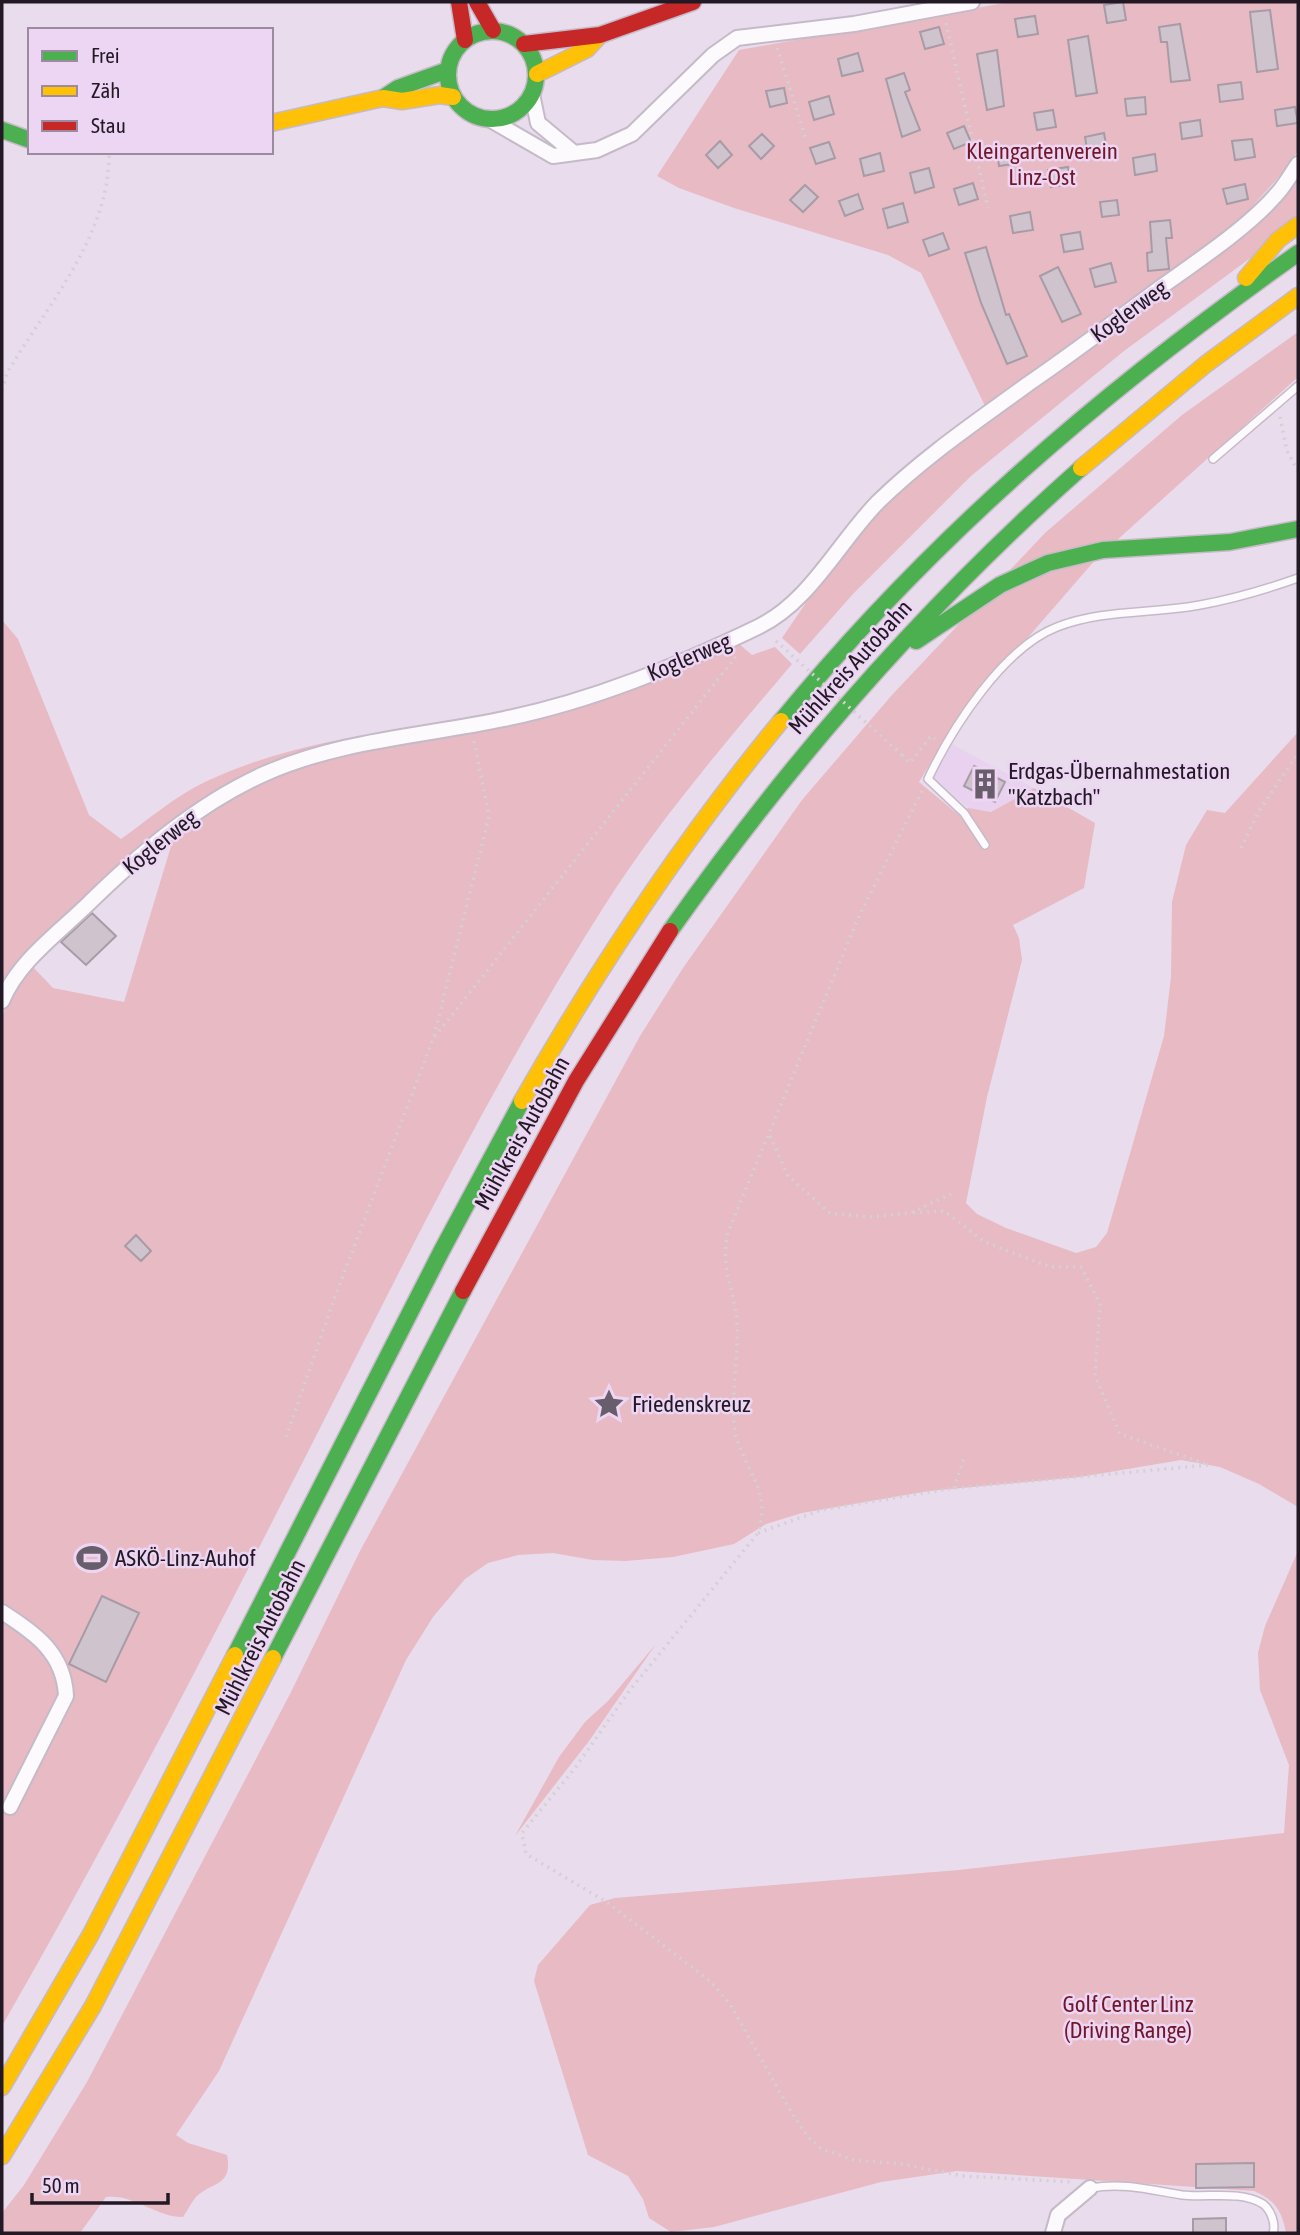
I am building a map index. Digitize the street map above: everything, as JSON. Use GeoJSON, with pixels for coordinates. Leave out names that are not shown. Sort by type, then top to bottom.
{"type":"FeatureCollection","features":[{"type":"Feature","properties":{"kind":"main road"},"geometry":{"type":"LineString","coordinates":[[459,2],[465,40]]}},
{"type":"Feature","properties":{"kind":"main road"},"geometry":{"type":"LineString","coordinates":[[477,2],[494,30]]}},
{"type":"Feature","properties":{"kind":"main road"},"geometry":{"type":"LineString","coordinates":[[524,44],[542,44],[582,35],[600,35],[693,2]]}},
{"type":"Feature","properties":{"kind":"main road"},"geometry":{"type":"LineString","coordinates":[[494,30],[512,35],[524,44],[533,57],[537,74],[532,94],[518,112],[489,119],[468,113],[453,97],[448,84],[448,70],[455,50],[465,40],[477,33],[494,30]]}},
{"type":"Feature","properties":{"kind":"main road"},"geometry":{"type":"LineString","coordinates":[[537,74],[587,49],[600,35]]}},
{"type":"Feature","properties":{"kind":"main road"},"geometry":{"type":"LineString","coordinates":[[273,123],[383,98],[398,88],[448,70]]}},
{"type":"Feature","properties":{"kind":"main road"},"geometry":{"type":"LineString","coordinates":[[383,98],[402,101],[440,95],[453,97]]}},
{"type":"Feature","properties":{"kind":"main road"},"geometry":{"type":"LineString","coordinates":[[2,130],[28,139]]}},
{"type":"Feature","properties":{"kind":"main road"},"geometry":{"type":"LineString","coordinates":[[1222,306],[1278,240],[1298,225]]}},
{"type":"Feature","properties":{"kind":"main road","name":"Mühlkreis Autobahn"},"geometry":{"type":"LineString","coordinates":[[2,2087],[133,1853],[494,1149],[555,1042],[664,873],[732,780],[804,693],[878,610],[961,524],[1046,446],[1222,306],[1298,253]]}},
{"type":"Feature","properties":{"kind":"main road","name":"Mühlkreis Autobahn"},"geometry":{"type":"LineString","coordinates":[[2,2156],[93,2006],[528,1166],[587,1060],[659,945],[700,887],[801,757],[880,665],[988,553],[1081,466],[1298,296]]}},
{"type":"Feature","properties":{"kind":"main road"},"geometry":{"type":"LineString","coordinates":[[880,665],[992,590],[1048,563],[1102,550],[1230,542],[1298,529]]}},
{"type":"Feature","properties":{"kind":"street"},"geometry":{"type":"LineString","coordinates":[[489,119],[546,154],[562,157],[603,149],[632,134],[728,43],[749,35],[854,24],[972,2]]}},
{"type":"Feature","properties":{"kind":"street"},"geometry":{"type":"LineString","coordinates":[[532,94],[538,123],[574,153]]}},
{"type":"Feature","properties":{"kind":"street","name":"Koglerweg"},"geometry":{"type":"LineString","coordinates":[[2,1001],[26,964],[93,899],[177,826],[237,786],[267,772],[327,752],[387,738],[470,725],[545,709],[612,688],[680,662],[761,626],[789,608],[802,596],[853,527],[898,482],[975,421],[1205,255],[1275,197],[1298,164]]}},
{"type":"Feature","properties":{"kind":"street"},"geometry":{"type":"LineString","coordinates":[[2,1612],[45,1643],[65,1678],[66,1696],[10,1807]]}},
{"type":"Feature","properties":{"kind":"street"},"geometry":{"type":"LineString","coordinates":[[1053,2233],[1058,2215],[1090,2188]]}},
{"type":"Feature","properties":{"kind":"lane"},"geometry":{"type":"LineString","coordinates":[[1213,459],[1298,387]]}},
{"type":"Feature","properties":{"kind":"lane"},"geometry":{"type":"LineString","coordinates":[[985,845],[964,813],[928,779],[944,746],[1001,670],[1034,638],[1055,628],[1102,615],[1199,606],[1298,578]]}},
{"type":"Feature","properties":{"kind":"lane"},"geometry":{"type":"LineString","coordinates":[[1090,2188],[1121,2186],[1184,2195],[1249,2199],[1265,2205],[1275,2227],[1273,2233]]}},
{"type":"Feature","properties":{"kind":"path"},"geometry":{"type":"LineString","coordinates":[[942,7],[988,208]]}},
{"type":"Feature","properties":{"kind":"path"},"geometry":{"type":"LineString","coordinates":[[773,34],[793,107],[806,139]]}},
{"type":"Feature","properties":{"kind":"path"},"geometry":{"type":"LineString","coordinates":[[2,390],[18,354],[85,246],[101,210],[109,154]]}},
{"type":"Feature","properties":{"kind":"path"},"geometry":{"type":"LineString","coordinates":[[1279,404],[1287,451],[1298,471]]}},
{"type":"Feature","properties":{"kind":"path"},"geometry":{"type":"LineString","coordinates":[[433,1039],[761,626]]}},
{"type":"Feature","properties":{"kind":"path"},"geometry":{"type":"LineString","coordinates":[[776,641],[910,763],[932,736],[944,746]]}},
{"type":"Feature","properties":{"kind":"path"},"geometry":{"type":"LineString","coordinates":[[286,1437],[336,1294],[433,1039],[489,816],[470,725]]}},
{"type":"Feature","properties":{"kind":"path"},"geometry":{"type":"LineString","coordinates":[[1241,848],[1259,811],[1298,753]]}},
{"type":"Feature","properties":{"kind":"path"},"geometry":{"type":"LineString","coordinates":[[928,779],[859,916],[803,1058],[728,1232],[723,1257],[737,1320],[736,1435],[758,1480],[763,1518],[758,1533],[630,1690],[575,1768],[522,1833],[526,1854],[608,1903],[710,1981],[730,2004],[790,2110],[809,2138],[822,2149],[841,2158],[864,2162],[901,2164],[977,2177],[1051,2179],[1076,2182],[1090,2188]]}},
{"type":"Feature","properties":{"kind":"path"},"geometry":{"type":"LineString","coordinates":[[758,1533],[821,1510],[954,1488],[1209,1465],[1120,1434],[1095,1376],[1100,1304],[1081,1267],[1050,1267],[985,1242],[944,1212],[868,1217],[830,1213],[788,1176],[769,1135]]}},
{"type":"Feature","properties":{"kind":"path"},"geometry":{"type":"LineString","coordinates":[[910,1213],[951,1195]]}},
{"type":"Feature","properties":{"kind":"path"},"geometry":{"type":"LineString","coordinates":[[954,1488],[965,1455]]}},
{"type":"Feature","properties":{"kind":"shaded area"},"geometry":{"type":"Polygon","coordinates":[[[952,744],[1034,788],[991,812],[968,808],[934,778],[952,744]]]}},
{"type":"Feature","properties":{"kind":"green space","name":"Kleingartenverein Linz-Ost"},"geometry":{"type":"Polygon","coordinates":[[[1010,2],[1298,2],[1298,151],[1286,169],[1248,211],[1206,247],[985,406],[921,273],[888,255],[734,208],[679,188],[657,176],[739,50],[1010,2]]]}},
{"type":"Feature","properties":{"kind":"green space"},"geometry":{"type":"Polygon","coordinates":[[[1298,175],[1298,223],[1124,351],[971,476],[853,594],[800,654],[782,638],[844,547],[901,486],[1298,175]]]}},
{"type":"Feature","properties":{"kind":"green space"},"geometry":{"type":"Polygon","coordinates":[[[1298,332],[1298,377],[1096,559],[958,718],[919,782],[960,816],[968,808],[991,812],[1034,788],[1095,823],[1084,888],[1013,925],[1019,938],[1022,960],[987,1097],[966,1203],[977,1214],[1006,1228],[1076,1253],[1096,1247],[1107,1233],[1164,1036],[1171,977],[1172,902],[1186,845],[1207,810],[1225,813],[1298,732],[1298,1507],[1259,1484],[1220,1467],[1181,1460],[1080,1477],[929,1491],[802,1513],[766,1524],[734,1544],[673,1557],[625,1561],[593,1560],[553,1553],[518,1555],[488,1563],[465,1579],[433,1617],[406,1660],[219,2071],[176,2135],[188,2143],[227,2155],[227,2173],[224,2178],[196,2197],[183,2217],[163,2213],[126,2199],[106,2197],[80,2233],[2,2233],[2,2213],[24,2185],[87,2082],[291,1692],[360,1551],[640,1036],[683,968],[802,800],[892,695],[1045,533],[1182,415],[1298,332]]]}},
{"type":"Feature","properties":{"kind":"green space"},"geometry":{"type":"Polygon","coordinates":[[[2,620],[18,639],[89,815],[121,839],[183,794],[229,771],[303,748],[406,730],[253,773],[197,802],[54,925],[2,985],[2,620]]]}},
{"type":"Feature","properties":{"kind":"green space"},"geometry":{"type":"Polygon","coordinates":[[[738,643],[752,655],[775,647],[792,664],[646,844],[603,908],[525,1037],[418,1236],[162,1734],[84,1881],[2,2026],[2,1018],[7,1002],[31,965],[53,988],[124,1002],[175,833],[255,783],[335,755],[499,725],[738,643]]]}},
{"type":"Feature","properties":{"kind":"green space","name":"Golf Center Linz (Driving Range)"},"geometry":{"type":"Polygon","coordinates":[[[1298,1551],[1298,2233],[1286,2233],[1276,2207],[1254,2191],[957,2171],[881,2182],[714,2227],[671,2232],[649,2218],[643,2199],[628,2176],[588,2155],[534,1981],[538,1965],[590,1905],[615,1898],[959,1870],[1284,1833],[1289,1765],[1260,1690],[1258,1653],[1265,1626],[1298,1551]]]}},
{"type":"Feature","properties":{"kind":"green space"},"geometry":{"type":"Polygon","coordinates":[[[656,1644],[589,1741],[515,1836],[559,1757],[585,1722],[608,1701],[656,1644]]]}},
{"type":"Feature","properties":{"kind":"building"},"geometry":{"type":"Polygon","coordinates":[[[1123,2],[1126,20],[1107,23],[1104,5],[1123,2]]]}},
{"type":"Feature","properties":{"kind":"building"},"geometry":{"type":"Polygon","coordinates":[[[1270,10],[1278,69],[1257,72],[1250,12],[1270,10]]]}},
{"type":"Feature","properties":{"kind":"building"},"geometry":{"type":"Polygon","coordinates":[[[1035,16],[1038,34],[1018,37],[1015,19],[1035,16]]]}},
{"type":"Feature","properties":{"kind":"building"},"geometry":{"type":"Polygon","coordinates":[[[1180,24],[1190,80],[1171,82],[1167,42],[1161,42],[1159,27],[1180,24]]]}},
{"type":"Feature","properties":{"kind":"building"},"geometry":{"type":"Polygon","coordinates":[[[939,27],[944,44],[925,49],[920,32],[939,27]]]}},
{"type":"Feature","properties":{"kind":"building"},"geometry":{"type":"Polygon","coordinates":[[[1088,36],[1097,93],[1076,96],[1068,40],[1088,36]]]}},
{"type":"Feature","properties":{"kind":"building"},"geometry":{"type":"Polygon","coordinates":[[[997,50],[1004,106],[987,110],[977,54],[997,50]]]}},
{"type":"Feature","properties":{"kind":"building"},"geometry":{"type":"Polygon","coordinates":[[[858,53],[863,71],[842,76],[838,59],[858,53]]]}},
{"type":"Feature","properties":{"kind":"building"},"geometry":{"type":"Polygon","coordinates":[[[904,73],[910,90],[905,92],[920,130],[902,137],[886,79],[904,73]]]}},
{"type":"Feature","properties":{"kind":"building"},"geometry":{"type":"Polygon","coordinates":[[[1241,82],[1243,99],[1220,102],[1218,85],[1241,82]]]}},
{"type":"Feature","properties":{"kind":"building"},"geometry":{"type":"Polygon","coordinates":[[[784,88],[787,103],[770,107],[766,91],[784,88]]]}},
{"type":"Feature","properties":{"kind":"building"},"geometry":{"type":"Polygon","coordinates":[[[829,96],[834,114],[814,120],[809,102],[829,96]]]}},
{"type":"Feature","properties":{"kind":"building"},"geometry":{"type":"Polygon","coordinates":[[[1145,97],[1146,114],[1127,116],[1125,99],[1145,97]]]}},
{"type":"Feature","properties":{"kind":"building"},"geometry":{"type":"Polygon","coordinates":[[[1295,107],[1298,123],[1277,126],[1275,110],[1295,107]]]}},
{"type":"Feature","properties":{"kind":"building"},"geometry":{"type":"Polygon","coordinates":[[[1053,110],[1056,127],[1037,130],[1034,113],[1053,110]]]}},
{"type":"Feature","properties":{"kind":"building"},"geometry":{"type":"Polygon","coordinates":[[[1200,120],[1202,136],[1182,139],[1180,123],[1200,120]]]}},
{"type":"Feature","properties":{"kind":"building"},"geometry":{"type":"Polygon","coordinates":[[[964,126],[971,142],[954,149],[947,133],[964,126]]]}},
{"type":"Feature","properties":{"kind":"building"},"geometry":{"type":"Polygon","coordinates":[[[1104,133],[1107,151],[1088,155],[1085,137],[1104,133]]]}},
{"type":"Feature","properties":{"kind":"building"},"geometry":{"type":"Polygon","coordinates":[[[762,134],[774,146],[761,159],[749,146],[762,134]]]}},
{"type":"Feature","properties":{"kind":"building"},"geometry":{"type":"Polygon","coordinates":[[[1252,139],[1255,157],[1235,160],[1232,141],[1252,139]]]}},
{"type":"Feature","properties":{"kind":"building"},"geometry":{"type":"Polygon","coordinates":[[[720,141],[732,155],[718,168],[706,155],[720,141]]]}},
{"type":"Feature","properties":{"kind":"building"},"geometry":{"type":"Polygon","coordinates":[[[829,142],[835,158],[816,164],[810,148],[829,142]]]}},
{"type":"Feature","properties":{"kind":"building"},"geometry":{"type":"Polygon","coordinates":[[[1018,147],[1020,163],[999,166],[997,150],[1018,147]]]}},
{"type":"Feature","properties":{"kind":"building"},"geometry":{"type":"Polygon","coordinates":[[[880,153],[884,171],[864,176],[860,159],[880,153]]]}},
{"type":"Feature","properties":{"kind":"building"},"geometry":{"type":"Polygon","coordinates":[[[1155,154],[1157,171],[1135,175],[1133,158],[1155,154]]]}},
{"type":"Feature","properties":{"kind":"building"},"geometry":{"type":"Polygon","coordinates":[[[1068,167],[1071,184],[1051,187],[1048,170],[1068,167]]]}},
{"type":"Feature","properties":{"kind":"building"},"geometry":{"type":"Polygon","coordinates":[[[929,168],[934,187],[915,193],[910,173],[929,168]]]}},
{"type":"Feature","properties":{"kind":"building"},"geometry":{"type":"Polygon","coordinates":[[[973,183],[978,199],[959,205],[954,189],[973,183]]]}},
{"type":"Feature","properties":{"kind":"building"},"geometry":{"type":"Polygon","coordinates":[[[1245,184],[1248,199],[1227,204],[1223,189],[1245,184]]]}},
{"type":"Feature","properties":{"kind":"building"},"geometry":{"type":"Polygon","coordinates":[[[805,185],[818,197],[803,212],[790,200],[805,185]]]}},
{"type":"Feature","properties":{"kind":"building"},"geometry":{"type":"Polygon","coordinates":[[[858,194],[863,209],[845,216],[839,201],[858,194]]]}},
{"type":"Feature","properties":{"kind":"building"},"geometry":{"type":"Polygon","coordinates":[[[1117,200],[1119,215],[1102,217],[1100,202],[1117,200]]]}},
{"type":"Feature","properties":{"kind":"building"},"geometry":{"type":"Polygon","coordinates":[[[903,203],[908,222],[888,228],[883,209],[903,203]]]}},
{"type":"Feature","properties":{"kind":"building"},"geometry":{"type":"Polygon","coordinates":[[[1030,212],[1033,230],[1013,233],[1010,216],[1030,212]]]}},
{"type":"Feature","properties":{"kind":"building"},"geometry":{"type":"Polygon","coordinates":[[[1170,220],[1172,238],[1166,238],[1169,269],[1148,271],[1147,253],[1152,252],[1150,222],[1170,220]]]}},
{"type":"Feature","properties":{"kind":"building"},"geometry":{"type":"Polygon","coordinates":[[[1080,232],[1083,249],[1064,252],[1061,235],[1080,232]]]}},
{"type":"Feature","properties":{"kind":"building"},"geometry":{"type":"Polygon","coordinates":[[[943,233],[949,249],[929,256],[923,240],[943,233]]]}},
{"type":"Feature","properties":{"kind":"building"},"geometry":{"type":"Polygon","coordinates":[[[986,247],[1006,315],[1009,314],[1027,356],[1007,364],[981,303],[965,253],[986,247]]]}},
{"type":"Feature","properties":{"kind":"building"},"geometry":{"type":"Polygon","coordinates":[[[1111,263],[1116,282],[1095,287],[1090,269],[1111,263]]]}},
{"type":"Feature","properties":{"kind":"building"},"geometry":{"type":"Polygon","coordinates":[[[1058,267],[1081,314],[1062,322],[1040,276],[1058,267]]]}},
{"type":"Feature","properties":{"kind":"building","name":"Erdgas-Übernahmestation \"Katzbach\""},"geometry":{"type":"Polygon","coordinates":[[[974,766],[1005,782],[995,802],[964,786],[974,766]]]}},
{"type":"Feature","properties":{"kind":"building"},"geometry":{"type":"Polygon","coordinates":[[[92,913],[116,936],[86,965],[61,942],[92,913]]]}},
{"type":"Feature","properties":{"kind":"building"},"geometry":{"type":"Polygon","coordinates":[[[136,1235],[151,1251],[141,1261],[125,1246],[136,1235]]]}},
{"type":"Feature","properties":{"kind":"building"},"geometry":{"type":"Polygon","coordinates":[[[102,1596],[139,1613],[106,1682],[69,1664],[102,1596]]]}},
{"type":"Feature","properties":{"kind":"building"},"geometry":{"type":"Polygon","coordinates":[[[1254,2163],[1254,2187],[1196,2188],[1196,2164],[1254,2163]]]}},
{"type":"Feature","properties":{"kind":"building"},"geometry":{"type":"Polygon","coordinates":[[[1226,2218],[1226,2233],[1193,2233],[1193,2219],[1226,2218]]]}},
{"type":"Feature","properties":{"kind":"traffic: fast"},"geometry":{"type":"LineString","coordinates":[[483,31],[501,31],[517,38],[529,50],[536,66],[536,75],[536,84],[529,100],[517,112],[501,119],[483,119],[467,112],[455,100],[448,84],[448,66],[455,50],[467,38],[483,31]]}},
{"type":"Feature","properties":{"kind":"traffic: fast"},"geometry":{"type":"LineString","coordinates":[[383,98],[398,88],[448,70]]}},
{"type":"Feature","properties":{"kind":"traffic: fast"},"geometry":{"type":"LineString","coordinates":[[2,130],[28,139]]}},
{"type":"Feature","properties":{"kind":"traffic: fast"},"geometry":{"type":"LineString","coordinates":[[781,721],[898,589],[1023,469],[1156,358],[1298,253]]}},
{"type":"Feature","properties":{"kind":"traffic: fast"},"geometry":{"type":"LineString","coordinates":[[670,931],[763,806],[862,688],[968,575],[1081,468]]}},
{"type":"Feature","properties":{"kind":"traffic: fast"},"geometry":{"type":"LineString","coordinates":[[916,641],[1000,585],[1048,563],[1103,550],[1230,542],[1298,529]]}},
{"type":"Feature","properties":{"kind":"traffic: fast"},"geometry":{"type":"LineString","coordinates":[[235,1655],[442,1250],[522,1101]]}},
{"type":"Feature","properties":{"kind":"traffic: fast"},"geometry":{"type":"LineString","coordinates":[[273,1658],[463,1291]]}},
{"type":"Feature","properties":{"kind":"traffic: slow"},"geometry":{"type":"LineString","coordinates":[[537,74],[587,49],[600,35]]}},
{"type":"Feature","properties":{"kind":"traffic: slow"},"geometry":{"type":"LineString","coordinates":[[273,123],[383,98],[402,101],[440,95],[453,97]]}},
{"type":"Feature","properties":{"kind":"traffic: slow"},"geometry":{"type":"LineString","coordinates":[[1246,278],[1278,240],[1298,225]]}},
{"type":"Feature","properties":{"kind":"traffic: slow"},"geometry":{"type":"LineString","coordinates":[[1081,468],[1206,364],[1298,296]]}},
{"type":"Feature","properties":{"kind":"traffic: slow"},"geometry":{"type":"LineString","coordinates":[[522,1101],[643,906],[710,812],[781,721]]}},
{"type":"Feature","properties":{"kind":"traffic: slow"},"geometry":{"type":"LineString","coordinates":[[2,2087],[91,1934],[235,1655]]}},
{"type":"Feature","properties":{"kind":"traffic: slow"},"geometry":{"type":"LineString","coordinates":[[2,2156],[93,2006],[273,1658]]}},
{"type":"Feature","properties":{"kind":"traffic: jam"},"geometry":{"type":"LineString","coordinates":[[459,2],[465,40]]}},
{"type":"Feature","properties":{"kind":"traffic: jam"},"geometry":{"type":"LineString","coordinates":[[477,2],[493,30]]}},
{"type":"Feature","properties":{"kind":"traffic: jam"},"geometry":{"type":"LineString","coordinates":[[524,44],[600,35],[693,2]]}},
{"type":"Feature","properties":{"kind":"traffic: jam"},"geometry":{"type":"LineString","coordinates":[[463,1291],[576,1081],[670,931]]}},
{"type":"Feature","properties":{"kind":"place","name":"Erdgas-Übernahmestation \"Katzbach\""},"geometry":{"type":"Point","coordinates":[985,784]}},
{"type":"Feature","properties":{"kind":"place","name":"Friedenskreuz"},"geometry":{"type":"Point","coordinates":[609,1404]}},
{"type":"Feature","properties":{"kind":"place","name":"ASKÖ-Linz-Auhof"},"geometry":{"type":"Point","coordinates":[92,1558]}}]}
